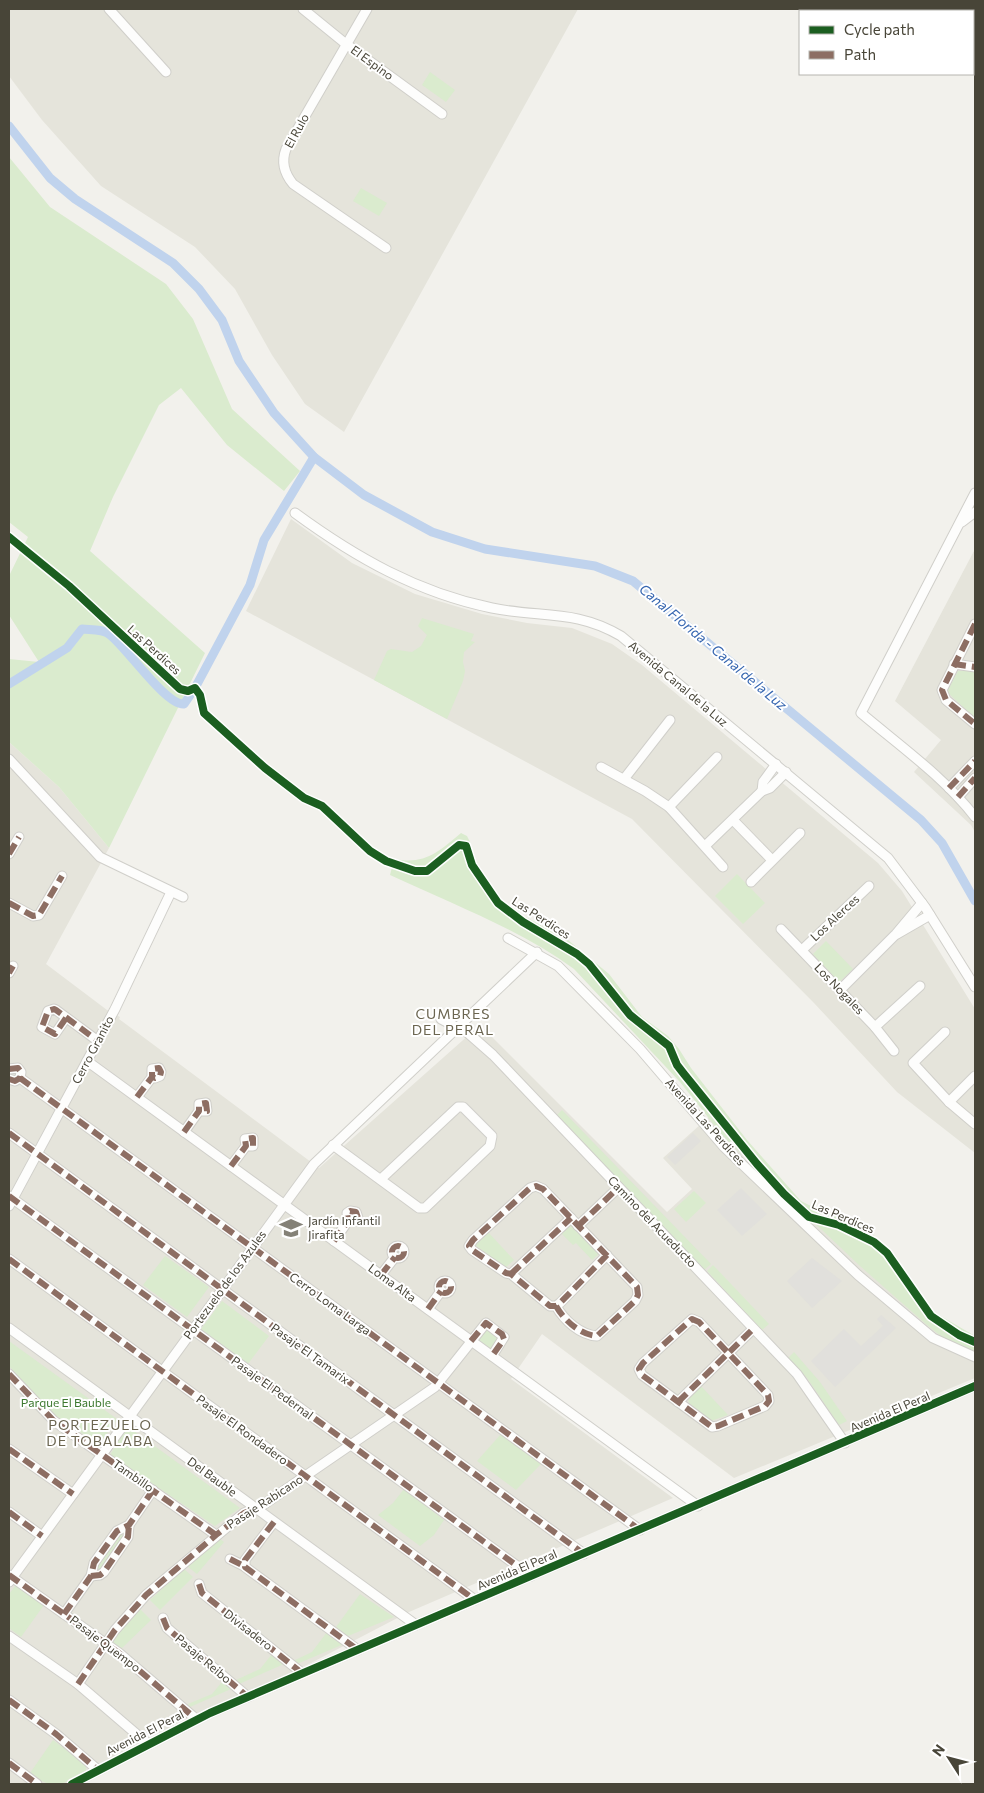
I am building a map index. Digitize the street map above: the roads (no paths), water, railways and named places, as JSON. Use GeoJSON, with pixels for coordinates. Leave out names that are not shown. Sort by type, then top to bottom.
{"type":"FeatureCollection","features":[{"type":"Feature","properties":{"kind":"street"},"geometry":{"type":"LineString","coordinates":[[109,9],[166,72]]}},
{"type":"Feature","properties":{"kind":"street","name":"El Espino"},"geometry":{"type":"LineString","coordinates":[[304,9],[346,44],[442,114]]}},
{"type":"Feature","properties":{"kind":"street","name":"El Rulo"},"geometry":{"type":"LineString","coordinates":[[368,9],[286,149],[283,160],[285,171],[297,187],[386,248]]}},
{"type":"Feature","properties":{"kind":"street"},"geometry":{"type":"LineString","coordinates":[[975,494],[861,713],[924,765],[958,797],[975,817]]}},
{"type":"Feature","properties":{"kind":"street"},"geometry":{"type":"LineString","coordinates":[[959,524],[975,512]]}},
{"type":"Feature","properties":{"kind":"street","name":"Avenida Canal de la Luz"},"geometry":{"type":"LineString","coordinates":[[295,513],[356,555],[419,586],[490,608],[520,613],[572,616],[612,631],[786,772],[888,858],[922,903],[975,986]]}},
{"type":"Feature","properties":{"kind":"street"},"geometry":{"type":"LineString","coordinates":[[975,624],[954,664],[942,693],[946,700],[975,724]]}},
{"type":"Feature","properties":{"kind":"street"},"geometry":{"type":"LineString","coordinates":[[954,664],[975,667]]}},
{"type":"Feature","properties":{"kind":"street"},"geometry":{"type":"LineString","coordinates":[[624,779],[670,720]]}},
{"type":"Feature","properties":{"kind":"street"},"geometry":{"type":"LineString","coordinates":[[669,807],[717,757]]}},
{"type":"Feature","properties":{"kind":"street"},"geometry":{"type":"LineString","coordinates":[[9,759],[100,857],[183,898]]}},
{"type":"Feature","properties":{"kind":"street"},"geometry":{"type":"LineString","coordinates":[[949,788],[975,761]]}},
{"type":"Feature","properties":{"kind":"street"},"geometry":{"type":"LineString","coordinates":[[762,791],[763,782],[776,764]]}},
{"type":"Feature","properties":{"kind":"street"},"geometry":{"type":"LineString","coordinates":[[601,767],[669,807],[723,866]]}},
{"type":"Feature","properties":{"kind":"street"},"geometry":{"type":"LineString","coordinates":[[705,846],[762,791],[770,788],[786,772]]}},
{"type":"Feature","properties":{"kind":"street"},"geometry":{"type":"LineString","coordinates":[[958,797],[975,778]]}},
{"type":"Feature","properties":{"kind":"street"},"geometry":{"type":"LineString","coordinates":[[733,820],[772,860]]}},
{"type":"Feature","properties":{"kind":"street"},"geometry":{"type":"LineString","coordinates":[[750,882],[800,833]]}},
{"type":"Feature","properties":{"kind":"street"},"geometry":{"type":"LineString","coordinates":[[9,854],[19,837]]}},
{"type":"Feature","properties":{"kind":"street"},"geometry":{"type":"LineString","coordinates":[[9,903],[33,916],[39,916],[62,876]]}},
{"type":"Feature","properties":{"kind":"street","name":"Los Alerces"},"geometry":{"type":"LineString","coordinates":[[802,950],[869,886]]}},
{"type":"Feature","properties":{"kind":"street","name":"Cerro Granito"},"geometry":{"type":"LineString","coordinates":[[10,1200],[98,1041],[171,892]]}},
{"type":"Feature","properties":{"kind":"street"},"geometry":{"type":"LineString","coordinates":[[840,990],[896,934],[922,903]]}},
{"type":"Feature","properties":{"kind":"street"},"geometry":{"type":"LineString","coordinates":[[896,934],[930,915]]}},
{"type":"Feature","properties":{"kind":"street","name":"Los Nogales"},"geometry":{"type":"LineString","coordinates":[[781,929],[875,1027],[894,1051]]}},
{"type":"Feature","properties":{"kind":"street","name":"Avenida Las Perdices"},"geometry":{"type":"LineString","coordinates":[[508,938],[537,952],[558,966],[640,1050],[724,1147],[858,1275],[933,1338],[975,1357]]}},
{"type":"Feature","properties":{"kind":"street","name":"Portezuelo de los Azules"},"geometry":{"type":"LineString","coordinates":[[10,1578],[314,1164],[537,952]]}},
{"type":"Feature","properties":{"kind":"street"},"geometry":{"type":"LineString","coordinates":[[875,1027],[920,986]]}},
{"type":"Feature","properties":{"kind":"street"},"geometry":{"type":"LineString","coordinates":[[66,1018],[98,1041]]}},
{"type":"Feature","properties":{"kind":"street","name":"Camino del Acueducto"},"geometry":{"type":"LineString","coordinates":[[441,1019],[480,1042],[797,1374],[845,1443]]}},
{"type":"Feature","properties":{"kind":"street"},"geometry":{"type":"LineString","coordinates":[[946,1032],[913,1063],[950,1102],[975,1124]]}},
{"type":"Feature","properties":{"kind":"street","name":"Loma Alta"},"geometry":{"type":"LineString","coordinates":[[87,1061],[698,1506]]}},
{"type":"Feature","properties":{"kind":"street","name":"Cerro Loma Larga"},"geometry":{"type":"LineString","coordinates":[[9,1069],[18,1068],[21,1072],[20,1078],[640,1530]]}},
{"type":"Feature","properties":{"kind":"street"},"geometry":{"type":"LineString","coordinates":[[950,1102],[975,1076]]}},
{"type":"Feature","properties":{"kind":"street"},"geometry":{"type":"LineString","coordinates":[[137,1097],[152,1077]]}},
{"type":"Feature","properties":{"kind":"street"},"geometry":{"type":"LineString","coordinates":[[9,1079],[15,1081],[20,1078]]}},
{"type":"Feature","properties":{"kind":"street"},"geometry":{"type":"LineString","coordinates":[[333,1145],[419,1208],[425,1208],[490,1146],[492,1136],[464,1107],[458,1107],[381,1179]]}},
{"type":"Feature","properties":{"kind":"street"},"geometry":{"type":"LineString","coordinates":[[184,1132],[199,1111]]}},
{"type":"Feature","properties":{"kind":"street","name":"Pasaje El Tamarix"},"geometry":{"type":"LineString","coordinates":[[9,1133],[584,1554]]}},
{"type":"Feature","properties":{"kind":"street"},"geometry":{"type":"LineString","coordinates":[[231,1166],[246,1146]]}},
{"type":"Feature","properties":{"kind":"street"},"geometry":{"type":"LineString","coordinates":[[556,1306],[572,1325],[590,1335],[597,1336],[635,1301],[638,1295],[637,1287],[607,1255],[578,1226],[544,1189],[536,1186],[530,1188],[473,1240],[469,1246],[472,1250],[506,1273],[511,1274],[550,1306],[556,1306],[607,1255]]}},
{"type":"Feature","properties":{"kind":"street"},"geometry":{"type":"LineString","coordinates":[[578,1226],[618,1188]]}},
{"type":"Feature","properties":{"kind":"street","name":"Pasaje El Pedernal"},"geometry":{"type":"LineString","coordinates":[[10,1200],[193,1330],[531,1576]]}},
{"type":"Feature","properties":{"kind":"street"},"geometry":{"type":"LineString","coordinates":[[511,1274],[571,1218]]}},
{"type":"Feature","properties":{"kind":"street"},"geometry":{"type":"LineString","coordinates":[[334,1241],[348,1221]]}},
{"type":"Feature","properties":{"kind":"street"},"geometry":{"type":"LineString","coordinates":[[381,1275],[394,1257],[392,1251],[394,1248],[402,1247]]}},
{"type":"Feature","properties":{"kind":"street","name":"Pasaje El Rondadero"},"geometry":{"type":"LineString","coordinates":[[9,1259],[475,1600]]}},
{"type":"Feature","properties":{"kind":"street"},"geometry":{"type":"LineString","coordinates":[[428,1309],[441,1291]]}},
{"type":"Feature","properties":{"kind":"street"},"geometry":{"type":"LineString","coordinates":[[692,1319],[699,1322],[768,1395],[769,1401],[766,1406],[712,1427],[678,1402],[642,1375],[639,1369],[643,1363],[692,1319]]}},
{"type":"Feature","properties":{"kind":"street","name":"Pasaje Rabicano"},"geometry":{"type":"LineString","coordinates":[[78,1684],[106,1643],[146,1595],[216,1534],[244,1513],[264,1505],[439,1384],[484,1324],[488,1324],[496,1329],[504,1337],[492,1356]]}},
{"type":"Feature","properties":{"kind":"street","name":"Del Bauble"},"geometry":{"type":"LineString","coordinates":[[9,1328],[416,1625]]}},
{"type":"Feature","properties":{"kind":"street"},"geometry":{"type":"LineString","coordinates":[[678,1402],[754,1329]]}},
{"type":"Feature","properties":{"kind":"street","name":"Tambillo"},"geometry":{"type":"LineString","coordinates":[[9,1374],[48,1416],[216,1534]]}},
{"type":"Feature","properties":{"kind":"street","name":"Avenida El Peral"},"geometry":{"type":"LineString","coordinates":[[72,1784],[196,1719],[975,1386]]}},
{"type":"Feature","properties":{"kind":"street"},"geometry":{"type":"LineString","coordinates":[[9,1449],[73,1494]]}},
{"type":"Feature","properties":{"kind":"street"},"geometry":{"type":"LineString","coordinates":[[64,1614],[91,1576],[94,1563],[117,1531],[128,1525],[154,1490]]}},
{"type":"Feature","properties":{"kind":"street"},"geometry":{"type":"LineString","coordinates":[[9,1512],[42,1536]]}},
{"type":"Feature","properties":{"kind":"street"},"geometry":{"type":"LineString","coordinates":[[244,1566],[245,1560],[274,1522]]}},
{"type":"Feature","properties":{"kind":"street"},"geometry":{"type":"LineString","coordinates":[[91,1576],[102,1574],[128,1538],[128,1525]]}},
{"type":"Feature","properties":{"kind":"street"},"geometry":{"type":"LineString","coordinates":[[230,1559],[244,1566],[358,1650]]}},
{"type":"Feature","properties":{"kind":"street","name":"Pasaje Quempo"},"geometry":{"type":"LineString","coordinates":[[10,1578],[106,1643],[167,1692],[196,1719]]}},
{"type":"Feature","properties":{"kind":"street","name":"Divisadero"},"geometry":{"type":"LineString","coordinates":[[199,1584],[202,1593],[302,1673]]}},
{"type":"Feature","properties":{"kind":"street","name":"Pasaje Reibo"},"geometry":{"type":"LineString","coordinates":[[163,1618],[167,1628],[248,1697]]}},
{"type":"Feature","properties":{"kind":"street"},"geometry":{"type":"LineString","coordinates":[[9,1636],[78,1684],[148,1744]]}},
{"type":"Feature","properties":{"kind":"street"},"geometry":{"type":"LineString","coordinates":[[9,1700],[56,1734],[98,1770]]}},
{"type":"Feature","properties":{"kind":"street"},"geometry":{"type":"LineString","coordinates":[[9,1763],[37,1784]]}},
{"type":"Feature","properties":{"kind":"waterway","name":"Canal Florida - Canal de la Luz"},"geometry":{"type":"LineString","coordinates":[[9,126],[50,178],[75,199],[173,263],[199,289],[222,320],[239,361],[274,413],[314,457],[364,495],[432,532],[485,549],[595,566],[633,581],[921,820],[942,843],[975,901]]}},
{"type":"Feature","properties":{"kind":"waterway"},"geometry":{"type":"LineString","coordinates":[[9,684],[67,648],[82,629],[96,630],[109,634],[157,686],[176,702],[184,704],[195,688],[250,585],[264,540],[314,457]]}},
{"type":"Feature","properties":{"kind":"place","name":"Jardín Infantil Jirafita"},"geometry":{"type":"Point","coordinates":[291,1228]}},
{"type":"Feature","properties":{"kind":"district","name":"CUMBRES DEL PERAL"},"geometry":{"type":"Point","coordinates":[453,1022]}},
{"type":"Feature","properties":{"kind":"district","name":"PORTEZUELO DE TOBALABA"},"geometry":{"type":"Point","coordinates":[100,1434]}},
{"type":"Feature","properties":{"kind":"park label","name":"Parque El Bauble"},"geometry":{"type":"Point","coordinates":[66,1403]}}]}
